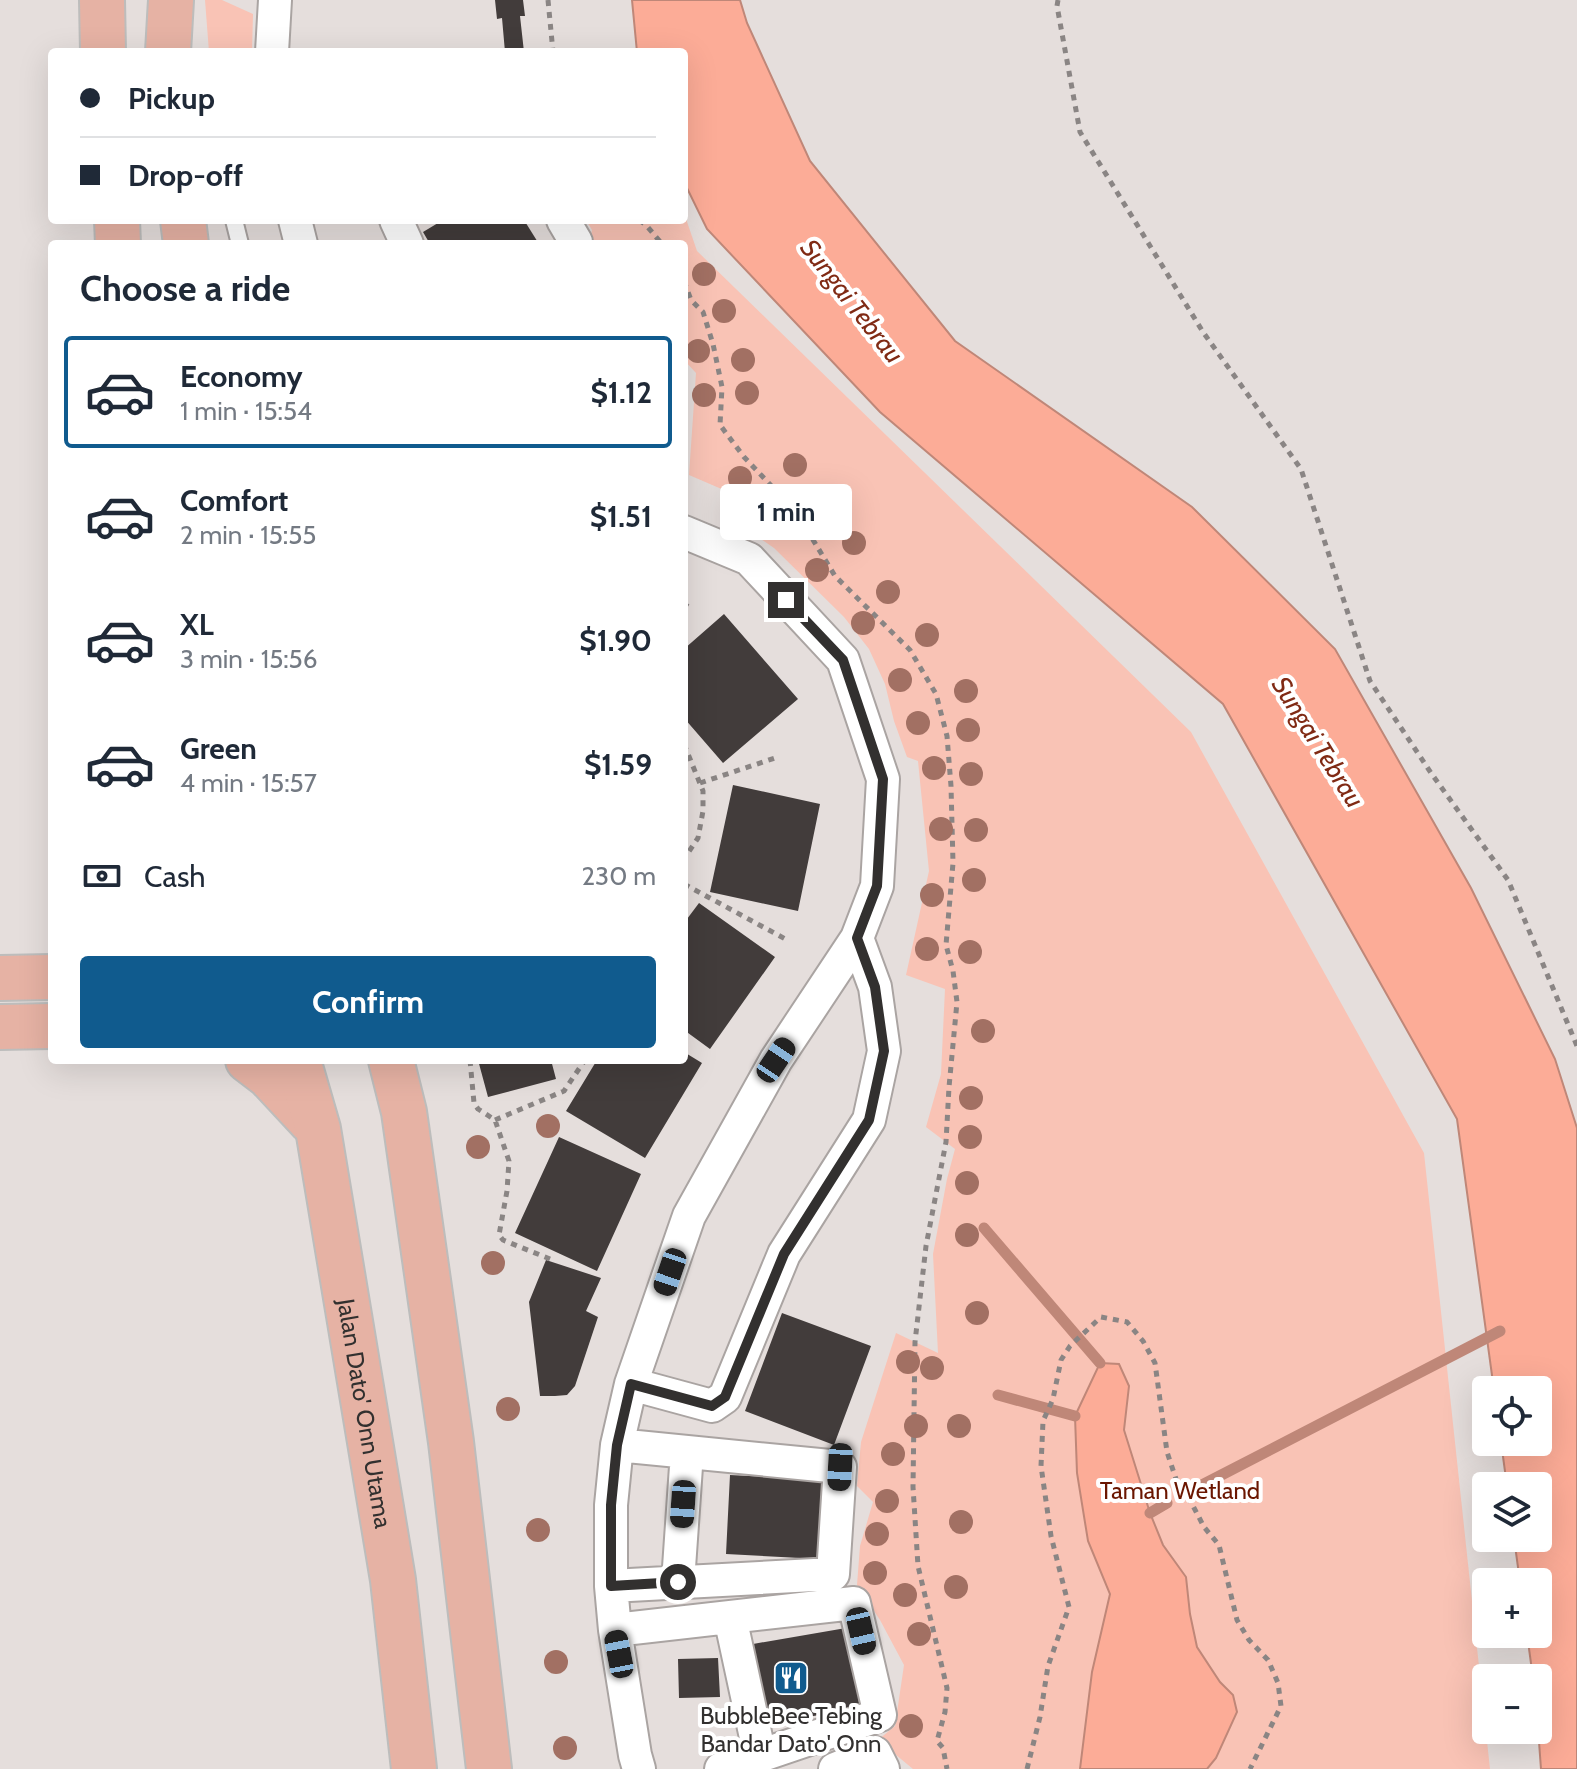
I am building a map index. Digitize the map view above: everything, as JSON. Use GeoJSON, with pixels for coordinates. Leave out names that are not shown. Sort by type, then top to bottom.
{"type":"FeatureCollection","features":[{"type":"Feature","properties":{"kind":"main road"},"geometry":{"type":"LineString","coordinates":[[102,0],[103,48]]}},
{"type":"Feature","properties":{"kind":"main road"},"geometry":{"type":"LineString","coordinates":[[168,48],[171,0]]}},
{"type":"Feature","properties":{"kind":"main road"},"geometry":{"type":"LineString","coordinates":[[0,978],[48,977]]}},
{"type":"Feature","properties":{"kind":"main road"},"geometry":{"type":"LineString","coordinates":[[0,1027],[48,1026]]}},
{"type":"Feature","properties":{"kind":"main road"},"geometry":{"type":"LineString","coordinates":[[253,1064],[269,1076],[318,1129]]}},
{"type":"Feature","properties":{"kind":"main road","name":"Jalan Dato' Onn Utama"},"geometry":{"type":"LineString","coordinates":[[299,1064],[318,1129],[393,1580],[414,1769]]}},
{"type":"Feature","properties":{"kind":"main road"},"geometry":{"type":"LineString","coordinates":[[392,1064],[404,1112],[451,1442],[489,1769]]}},
{"type":"Feature","properties":{"kind":"street"},"geometry":{"type":"LineString","coordinates":[[272,48],[275,0]]}},
{"type":"Feature","properties":{"kind":"street"},"geometry":{"type":"LineString","coordinates":[[639,1769],[615,1630],[611,1586],[611,1505],[617,1445],[631,1384],[689,1216],[776,1060],[857,938],[877,886],[883,779],[843,660],[749,559],[688,534]]}},
{"type":"Feature","properties":{"kind":"street"},"geometry":{"type":"LineString","coordinates":[[631,1384],[712,1406],[725,1397],[784,1254],[869,1120],[884,1051],[875,987],[857,938]]}},
{"type":"Feature","properties":{"kind":"street"},"geometry":{"type":"LineString","coordinates":[[611,1586],[833,1574],[840,1467],[617,1445]]}},
{"type":"Feature","properties":{"kind":"street"},"geometry":{"type":"LineString","coordinates":[[678,1582],[687,1452]]}},
{"type":"Feature","properties":{"kind":"street"},"geometry":{"type":"LineString","coordinates":[[615,1630],[854,1603],[880,1715],[721,1769]]}},
{"type":"Feature","properties":{"kind":"street"},"geometry":{"type":"LineString","coordinates":[[730,1617],[760,1756]]}},
{"type":"Feature","properties":{"kind":"street"},"geometry":{"type":"LineString","coordinates":[[835,1769],[875,1753],[883,1769]]}},
{"type":"Feature","properties":{"kind":"path"},"geometry":{"type":"LineString","coordinates":[[548,0],[553,48]]}},
{"type":"Feature","properties":{"kind":"path"},"geometry":{"type":"LineString","coordinates":[[1058,0],[1080,132],[1203,332],[1301,469],[1370,681],[1508,880],[1577,1046]]}},
{"type":"Feature","properties":{"kind":"path"},"geometry":{"type":"LineString","coordinates":[[645,224],[659,240]]}},
{"type":"Feature","properties":{"kind":"path"},"geometry":{"type":"LineString","coordinates":[[688,754],[703,791],[698,838],[688,853]]}},
{"type":"Feature","properties":{"kind":"path"},"geometry":{"type":"LineString","coordinates":[[700,783],[775,758]]}},
{"type":"Feature","properties":{"kind":"path"},"geometry":{"type":"LineString","coordinates":[[688,886],[789,941]]}},
{"type":"Feature","properties":{"kind":"path"},"geometry":{"type":"LineString","coordinates":[[470,1064],[474,1103],[495,1120],[509,1161],[499,1235],[503,1240],[550,1259]]}},
{"type":"Feature","properties":{"kind":"path"},"geometry":{"type":"LineString","coordinates":[[495,1120],[564,1091],[582,1064]]}},
{"type":"Feature","properties":{"kind":"path"},"geometry":{"type":"LineString","coordinates":[[946,1142],[926,1246],[915,1342],[913,1487],[918,1566],[947,1688],[945,1712],[937,1741],[943,1748],[947,1769]]}},
{"type":"Feature","properties":{"kind":"path"},"geometry":{"type":"LineString","coordinates":[[1027,1769],[1048,1666],[1069,1607],[1055,1558],[1041,1466],[1043,1421],[1053,1399],[1061,1360],[1070,1346],[1101,1317],[1127,1322],[1143,1341],[1155,1363],[1167,1452],[1178,1485],[1219,1545],[1237,1620],[1249,1640],[1268,1660],[1278,1683],[1281,1706],[1250,1769]]}},
{"type":"Feature","properties":{"kind":"green space"},"geometry":{"type":"Polygon","coordinates":[[[205,0],[222,0],[253,14],[252,48],[209,48],[205,0]]]}},
{"type":"Feature","properties":{"kind":"green space","name":"Taman Wetland"},"geometry":{"type":"Polygon","coordinates":[[[588,224],[688,224],[697,251],[1191,732],[1424,1153],[1472,1601],[1472,1648],[1477,1648],[1479,1664],[1472,1664],[1472,1744],[1487,1744],[1490,1769],[913,1769],[878,1740],[895,1726],[904,1665],[857,1585],[860,1546],[873,1502],[857,1486],[861,1442],[896,1333],[938,1353],[933,1254],[955,1149],[926,1127],[941,1074],[945,989],[906,975],[929,871],[918,761],[907,757],[885,684],[869,649],[844,617],[774,548],[742,526],[754,503],[689,475],[696,373],[688,364],[688,240],[590,240],[592,230],[588,224]]]}},
{"type":"Feature","properties":{"kind":"water","name":"Sungai Tebrau"},"geometry":{"type":"Polygon","coordinates":[[[632,0],[740,0],[747,23],[810,161],[955,341],[1192,507],[1335,649],[1471,888],[1555,1059],[1577,1128],[1577,1769],[1541,1769],[1539,1744],[1552,1744],[1552,1664],[1531,1664],[1529,1648],[1552,1648],[1552,1568],[1518,1568],[1516,1552],[1552,1552],[1552,1472],[1505,1472],[1503,1456],[1552,1456],[1552,1376],[1492,1376],[1457,1119],[1223,704],[880,412],[707,229],[688,190],[688,48],[637,48],[632,0]]]}},
{"type":"Feature","properties":{"kind":"water"},"geometry":{"type":"Polygon","coordinates":[[[1100,1363],[1119,1364],[1129,1386],[1124,1430],[1150,1513],[1163,1545],[1186,1577],[1197,1647],[1220,1682],[1233,1695],[1237,1712],[1216,1758],[1207,1769],[1080,1769],[1092,1672],[1110,1594],[1088,1541],[1077,1473],[1075,1416],[1100,1363]]]}},
{"type":"Feature","properties":{"kind":"building"},"geometry":{"type":"Polygon","coordinates":[[[495,0],[523,0],[525,16],[520,16],[524,48],[505,48],[502,18],[497,19],[495,0]]]}},
{"type":"Feature","properties":{"kind":"building"},"geometry":{"type":"Polygon","coordinates":[[[436,224],[526,224],[536,240],[428,240],[423,232],[436,224]]]}},
{"type":"Feature","properties":{"kind":"building"},"geometry":{"type":"Polygon","coordinates":[[[724,614],[798,699],[723,763],[688,723],[688,646],[724,614]]]}},
{"type":"Feature","properties":{"kind":"building"},"geometry":{"type":"Polygon","coordinates":[[[733,785],[820,804],[798,911],[710,892],[733,785]]]}},
{"type":"Feature","properties":{"kind":"building"},"geometry":{"type":"Polygon","coordinates":[[[699,903],[775,957],[710,1049],[688,1033],[688,918],[699,903]]]}},
{"type":"Feature","properties":{"kind":"building"},"geometry":{"type":"Polygon","coordinates":[[[688,1054],[702,1063],[645,1158],[566,1111],[595,1064],[688,1064],[688,1054]]]}},
{"type":"Feature","properties":{"kind":"building"},"geometry":{"type":"Polygon","coordinates":[[[479,1064],[552,1064],[556,1079],[488,1097],[479,1064]]]}},
{"type":"Feature","properties":{"kind":"building"},"geometry":{"type":"Polygon","coordinates":[[[559,1137],[641,1174],[597,1271],[515,1233],[559,1137]]]}},
{"type":"Feature","properties":{"kind":"building"},"geometry":{"type":"Polygon","coordinates":[[[546,1260],[601,1278],[586,1311],[598,1317],[575,1386],[567,1395],[540,1396],[529,1302],[546,1260]]]}},
{"type":"Feature","properties":{"kind":"building"},"geometry":{"type":"Polygon","coordinates":[[[782,1313],[871,1346],[834,1445],[745,1411],[782,1313]]]}},
{"type":"Feature","properties":{"kind":"building"},"geometry":{"type":"Polygon","coordinates":[[[730,1475],[823,1480],[819,1559],[726,1554],[730,1475]]]}},
{"type":"Feature","properties":{"kind":"building"},"geometry":{"type":"Polygon","coordinates":[[[846,1628],[860,1708],[767,1724],[753,1644],[846,1628]]]}},
{"type":"Feature","properties":{"kind":"building"},"geometry":{"type":"Polygon","coordinates":[[[718,1658],[720,1697],[679,1698],[678,1659],[718,1658]]]}},
{"type":"Feature","properties":{"kind":"waterway"},"geometry":{"type":"LineString","coordinates":[[984,1228],[1100,1363]]}},
{"type":"Feature","properties":{"kind":"waterway"},"geometry":{"type":"LineString","coordinates":[[1202,1485],[1500,1331]]}},
{"type":"Feature","properties":{"kind":"waterway"},"geometry":{"type":"LineString","coordinates":[[998,1395],[1075,1416]]}},
{"type":"Feature","properties":{"kind":"waterway"},"geometry":{"type":"LineString","coordinates":[[1150,1513],[1167,1503]]}},
{"type":"Feature","properties":{"kind":"place","name":"BubbleBee Tebing Bandar Dato' Onn"},"geometry":{"type":"Point","coordinates":[791,1678]}},
{"type":"Feature","properties":{"kind":"route"},"geometry":{"type":"LineString","coordinates":[[678,1582],[611,1586],[611,1505],[617,1445],[631,1384],[712,1406],[725,1397],[784,1254],[869,1120],[884,1051],[875,987],[857,938],[877,886],[883,779],[843,660],[786,600]]}}]}
